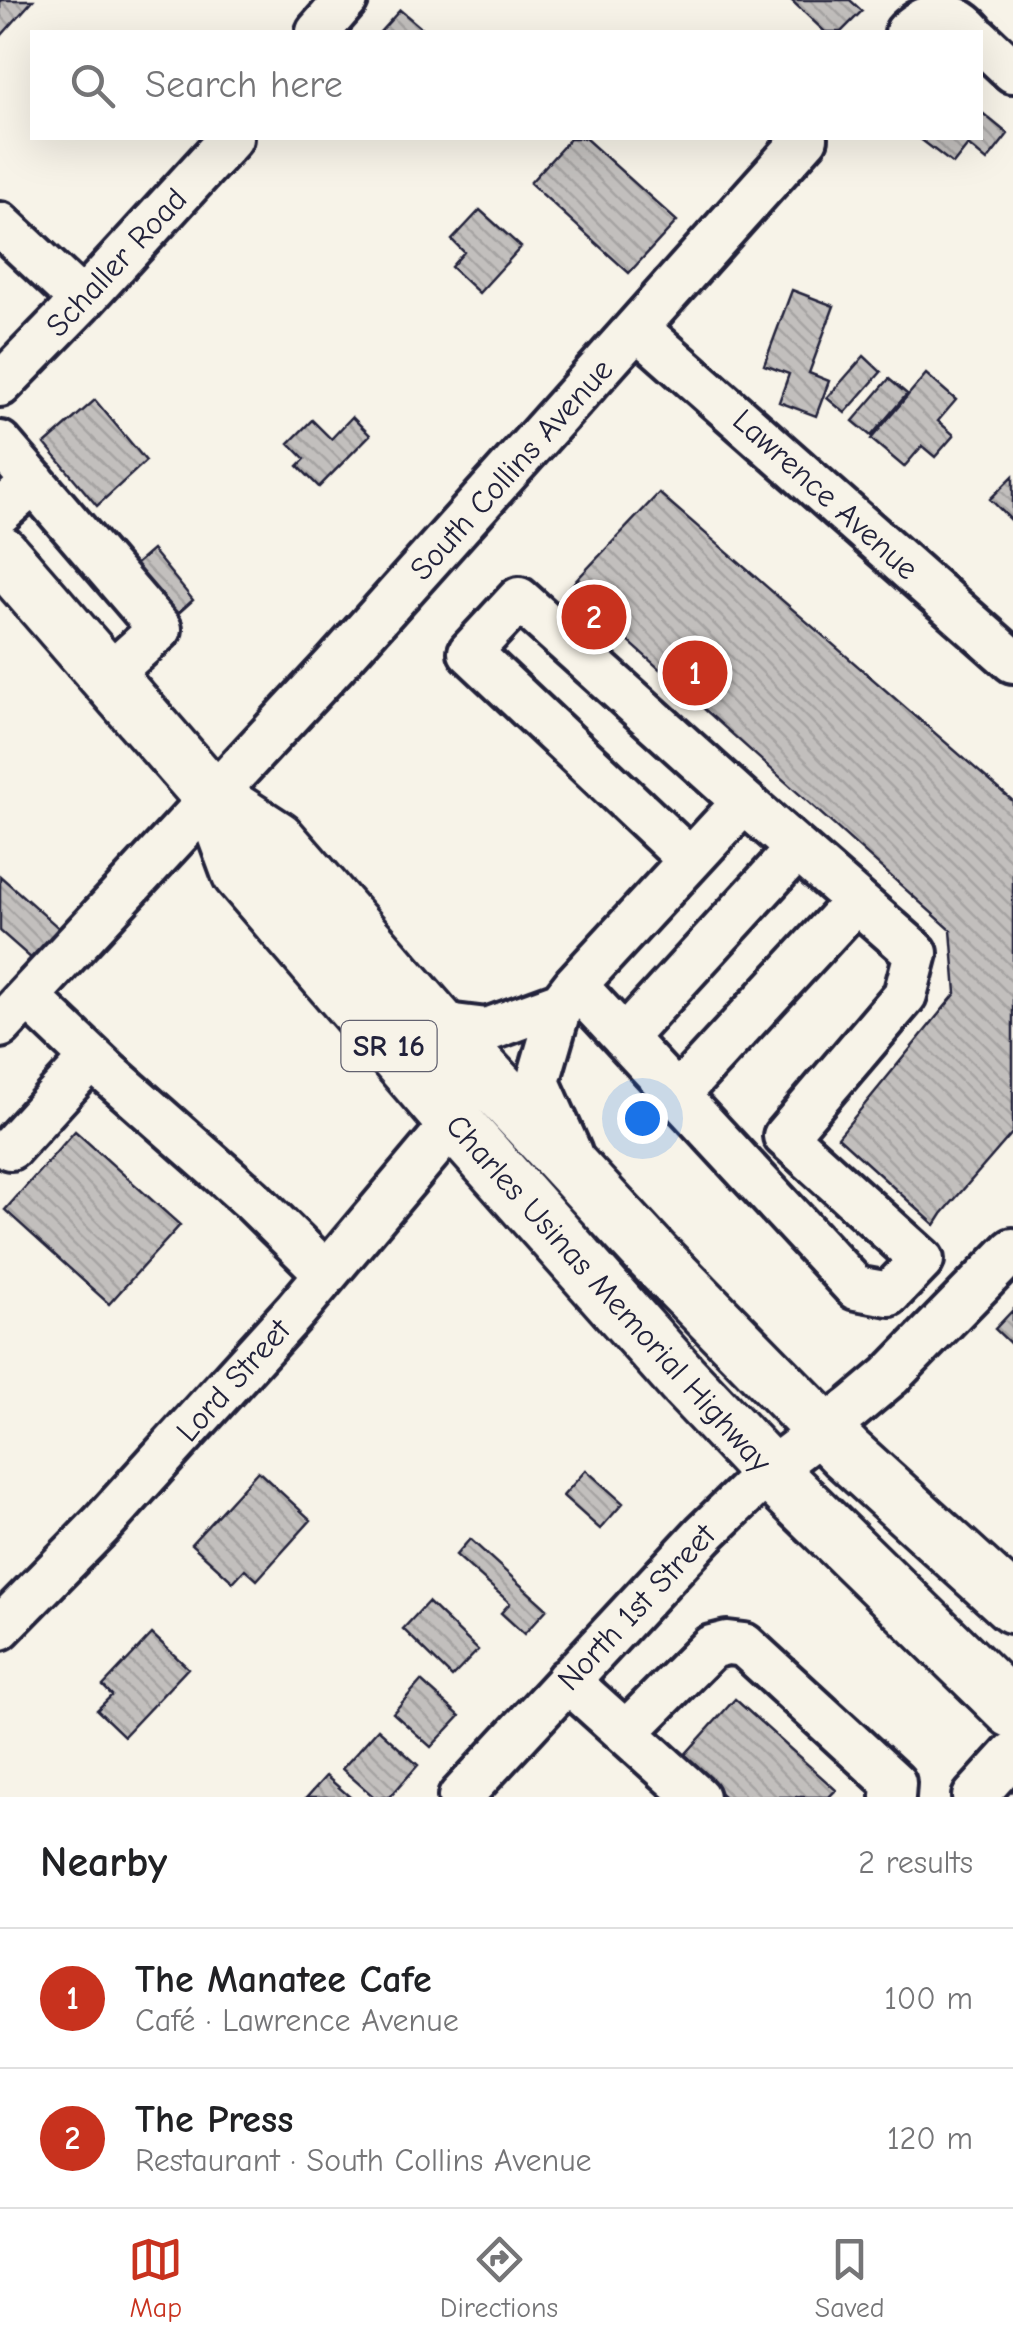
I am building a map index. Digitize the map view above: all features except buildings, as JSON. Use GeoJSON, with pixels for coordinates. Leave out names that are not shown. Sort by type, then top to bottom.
{"type":"FeatureCollection","features":[{"type":"Feature","properties":{"kind":"highway","name":"Charles Usinas Memorial Highway"},"geometry":{"type":"LineString","coordinates":[[0,553],[212,797],[278,839],[438,1024],[584,1183],[822,1429],[1013,1605]]}},
{"type":"Feature","properties":{"kind":"highway","name":"Charles Usinas Memorial Highway"},"geometry":{"type":"LineString","coordinates":[[212,797],[240,874],[454,1122],[769,1472],[1013,1710]]}},
{"type":"Feature","properties":{"kind":"street"},"geometry":{"type":"LineString","coordinates":[[320,30],[346,0]]}},
{"type":"Feature","properties":{"kind":"street"},"geometry":{"type":"LineString","coordinates":[[908,30],[929,16],[948,16],[970,30]]}},
{"type":"Feature","properties":{"kind":"street"},"geometry":{"type":"LineString","coordinates":[[983,43],[1013,70]]}},
{"type":"Feature","properties":{"kind":"street","name":"Schaller Road"},"geometry":{"type":"LineString","coordinates":[[0,386],[229,140]]}},
{"type":"Feature","properties":{"kind":"street","name":"South Collins Avenue"},"geometry":{"type":"LineString","coordinates":[[14,1011],[334,666],[804,140]]}},
{"type":"Feature","properties":{"kind":"street"},"geometry":{"type":"LineString","coordinates":[[0,224],[82,301]]}},
{"type":"Feature","properties":{"kind":"street","name":"Lawrence Avenue"},"geometry":{"type":"LineString","coordinates":[[638,329],[1013,661]]}},
{"type":"Feature","properties":{"kind":"street"},"geometry":{"type":"LineString","coordinates":[[0,442],[160,629],[107,676]]}},
{"type":"Feature","properties":{"kind":"street"},"geometry":{"type":"LineString","coordinates":[[0,512],[34,482]]}},
{"type":"Feature","properties":{"kind":"street"},"geometry":{"type":"LineString","coordinates":[[690,860],[470,652],[519,599],[916,954],[906,995],[784,1136],[747,1170]]}},
{"type":"Feature","properties":{"kind":"street"},"geometry":{"type":"LineString","coordinates":[[584,1183],[538,1082],[568,994],[744,802]]}},
{"type":"Feature","properties":{"kind":"street"},"geometry":{"type":"LineString","coordinates":[[624,1038],[796,849]]}},
{"type":"Feature","properties":{"kind":"street"},"geometry":{"type":"LineString","coordinates":[[678,1095],[856,900]]}},
{"type":"Feature","properties":{"kind":"street"},"geometry":{"type":"LineString","coordinates":[[438,1024],[487,1030],[568,994]]}},
{"type":"Feature","properties":{"kind":"street"},"geometry":{"type":"LineString","coordinates":[[568,994],[624,1038],[856,1288],[889,1294],[922,1260],[784,1136]]}},
{"type":"Feature","properties":{"kind":"street"},"geometry":{"type":"LineString","coordinates":[[14,1011],[92,1058],[252,1200],[326,1273]]}},
{"type":"Feature","properties":{"kind":"street"},"geometry":{"type":"LineString","coordinates":[[10,1148],[92,1058]]}},
{"type":"Feature","properties":{"kind":"street","name":"Lord Street"},"geometry":{"type":"LineString","coordinates":[[0,1628],[101,1525],[296,1310],[454,1122]]}},
{"type":"Feature","properties":{"kind":"street","name":"North 1st Street"},"geometry":{"type":"LineString","coordinates":[[460,1797],[704,1534],[769,1472],[890,1376],[1013,1250]]}},
{"type":"Feature","properties":{"kind":"street"},"geometry":{"type":"LineString","coordinates":[[626,1732],[711,1648],[726,1643],[744,1645],[894,1782],[893,1797]]}},
{"type":"Feature","properties":{"kind":"street"},"geometry":{"type":"LineString","coordinates":[[567,1680],[697,1797]]}},
{"type":"Feature","properties":{"kind":"street"},"geometry":{"type":"LineString","coordinates":[[974,1797],[1013,1754]]}},
{"type":"Feature","properties":{"kind":"place","name":"The Press"},"geometry":{"type":"Point","coordinates":[594,617]}},
{"type":"Feature","properties":{"kind":"place","name":"The Manatee Cafe"},"geometry":{"type":"Point","coordinates":[695,673]}}]}
